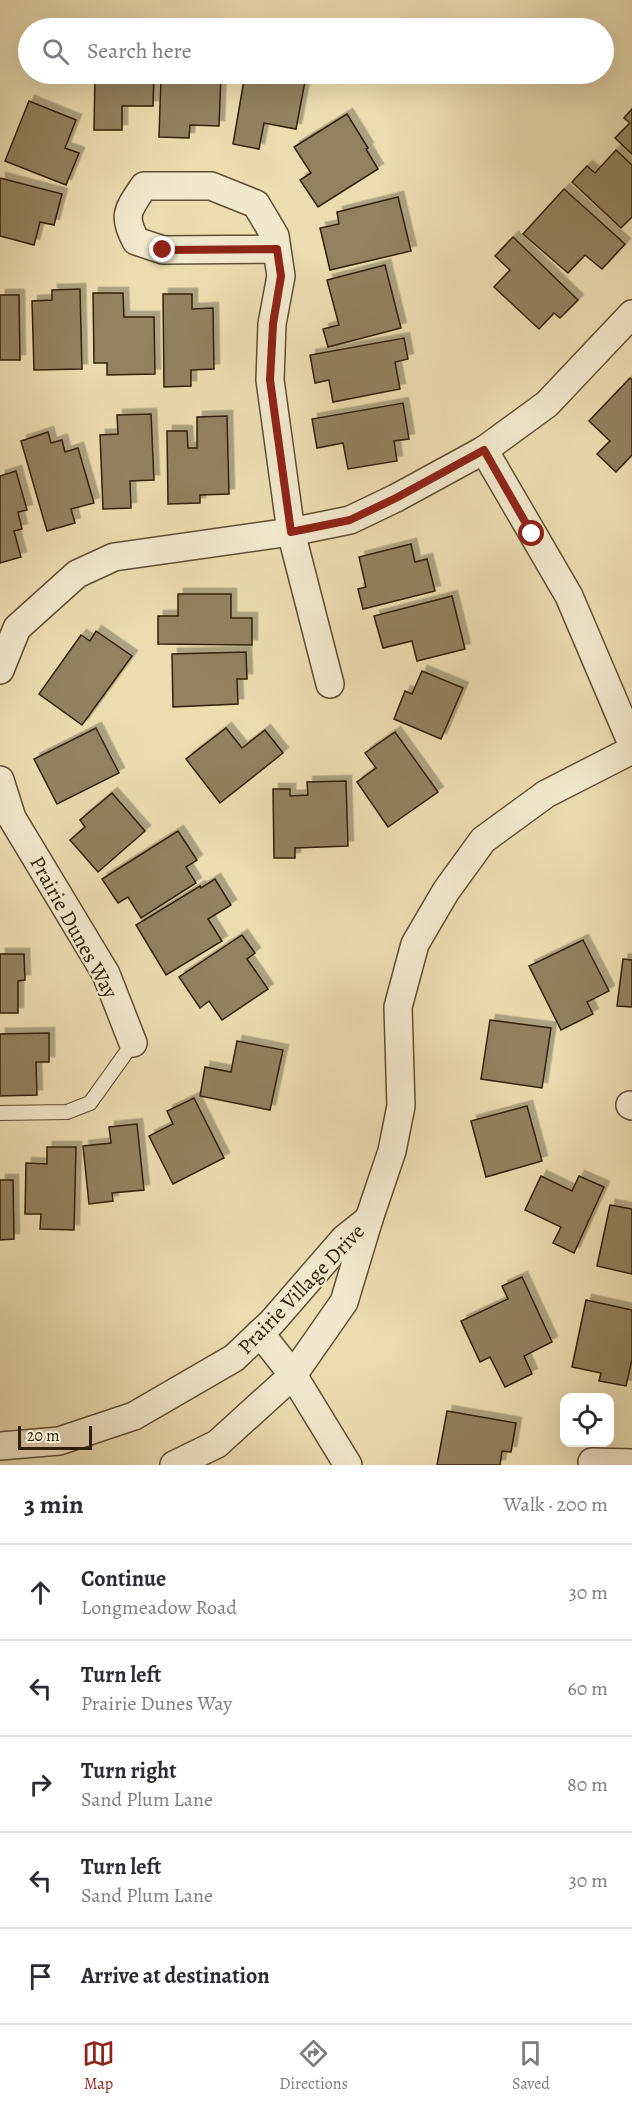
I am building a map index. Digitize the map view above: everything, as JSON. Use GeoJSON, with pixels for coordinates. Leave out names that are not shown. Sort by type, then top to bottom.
{"type":"FeatureCollection","features":[{"type":"Feature","properties":{"kind":"street"},"geometry":{"type":"LineString","coordinates":[[277,249],[163,250],[136,241],[128,226],[129,208],[144,186],[212,186],[256,204],[275,237],[277,249],[281,276],[273,324],[270,380],[291,532],[330,684]]}},
{"type":"Feature","properties":{"kind":"street"},"geometry":{"type":"LineString","coordinates":[[0,670],[17,628],[77,574],[114,557],[291,532],[350,520],[484,450],[547,404],[632,314]]}},
{"type":"Feature","properties":{"kind":"street"},"geometry":{"type":"LineString","coordinates":[[484,450],[569,596],[632,744]]}},
{"type":"Feature","properties":{"kind":"street","name":"Prairie Village Drive"},"geometry":{"type":"LineString","coordinates":[[174,1465],[217,1444],[293,1375],[344,1302],[392,1151],[400,1106],[398,1007],[415,944],[446,891],[483,840],[546,794],[632,750]]}},
{"type":"Feature","properties":{"kind":"street","name":"Prairie Dunes Way"},"geometry":{"type":"LineString","coordinates":[[0,780],[12,818],[106,974],[134,1043]]}},
{"type":"Feature","properties":{"kind":"street","name":"Prairie Village Drive"},"geometry":{"type":"LineString","coordinates":[[0,1446],[59,1441],[134,1416],[234,1358],[260,1333],[344,1239],[369,1219]]}},
{"type":"Feature","properties":{"kind":"street"},"geometry":{"type":"LineString","coordinates":[[260,1333],[293,1375],[348,1465]]}},
{"type":"Feature","properties":{"kind":"street"},"geometry":{"type":"LineString","coordinates":[[592,1462],[632,1463]]}},
{"type":"Feature","properties":{"kind":"lane"},"geometry":{"type":"LineString","coordinates":[[0,1113],[67,1112],[90,1103],[134,1043]]}},
{"type":"Feature","properties":{"kind":"building"},"geometry":{"type":"Polygon","coordinates":[[[95,84],[154,84],[153,106],[122,106],[122,130],[94,130],[95,84]]]}},
{"type":"Feature","properties":{"kind":"building"},"geometry":{"type":"Polygon","coordinates":[[[161,84],[221,84],[219,126],[190,125],[189,138],[159,137],[161,84]]]}},
{"type":"Feature","properties":{"kind":"building"},"geometry":{"type":"Polygon","coordinates":[[[243,84],[304,84],[296,129],[264,123],[259,149],[233,144],[243,84]]]}},
{"type":"Feature","properties":{"kind":"building"},"geometry":{"type":"Polygon","coordinates":[[[29,101],[76,120],[65,148],[79,153],[66,185],[5,161],[29,101]]]}},
{"type":"Feature","properties":{"kind":"building"},"geometry":{"type":"Polygon","coordinates":[[[632,109],[632,154],[615,138],[630,123],[624,118],[632,109]]]}},
{"type":"Feature","properties":{"kind":"building"},"geometry":{"type":"Polygon","coordinates":[[[347,114],[378,169],[318,207],[300,180],[311,173],[294,147],[347,114]]]}},
{"type":"Feature","properties":{"kind":"building"},"geometry":{"type":"Polygon","coordinates":[[[616,150],[632,165],[632,217],[621,228],[572,182],[587,166],[595,173],[616,150]]]}},
{"type":"Feature","properties":{"kind":"building"},"geometry":{"type":"Polygon","coordinates":[[[0,178],[62,194],[54,225],[40,222],[34,245],[0,236],[0,178]]]}},
{"type":"Feature","properties":{"kind":"building"},"geometry":{"type":"Polygon","coordinates":[[[564,189],[625,244],[602,269],[585,255],[568,273],[523,234],[564,189]]]}},
{"type":"Feature","properties":{"kind":"building"},"geometry":{"type":"Polygon","coordinates":[[[398,197],[411,251],[330,270],[320,228],[339,224],[337,212],[398,197]]]}},
{"type":"Feature","properties":{"kind":"building"},"geometry":{"type":"Polygon","coordinates":[[[513,237],[578,300],[560,318],[554,313],[539,329],[494,287],[510,270],[495,256],[513,237]]]}},
{"type":"Feature","properties":{"kind":"building"},"geometry":{"type":"Polygon","coordinates":[[[385,265],[401,328],[328,347],[323,329],[339,325],[327,280],[385,265]]]}},
{"type":"Feature","properties":{"kind":"building"},"geometry":{"type":"Polygon","coordinates":[[[80,289],[82,369],[34,370],[32,301],[52,300],[52,290],[80,289]]]}},
{"type":"Feature","properties":{"kind":"building"},"geometry":{"type":"Polygon","coordinates":[[[93,293],[123,293],[124,317],[154,317],[155,374],[107,375],[107,363],[94,363],[93,293]]]}},
{"type":"Feature","properties":{"kind":"building"},"geometry":{"type":"Polygon","coordinates":[[[163,294],[192,294],[192,309],[213,308],[214,369],[191,370],[191,386],[164,387],[163,294]]]}},
{"type":"Feature","properties":{"kind":"building"},"geometry":{"type":"Polygon","coordinates":[[[0,295],[19,295],[20,360],[0,360],[0,295]]]}},
{"type":"Feature","properties":{"kind":"building"},"geometry":{"type":"Polygon","coordinates":[[[404,338],[408,359],[395,362],[400,389],[333,402],[329,380],[315,383],[310,355],[404,338]]]}},
{"type":"Feature","properties":{"kind":"building"},"geometry":{"type":"Polygon","coordinates":[[[630,378],[632,380],[632,455],[616,472],[597,454],[610,441],[589,421],[630,378]]]}},
{"type":"Feature","properties":{"kind":"building"},"geometry":{"type":"Polygon","coordinates":[[[403,403],[409,439],[394,441],[397,461],[348,469],[343,443],[317,448],[312,419],[403,403]]]}},
{"type":"Feature","properties":{"kind":"building"},"geometry":{"type":"Polygon","coordinates":[[[151,414],[154,480],[130,481],[131,508],[103,509],[100,435],[118,434],[117,415],[151,414]]]}},
{"type":"Feature","properties":{"kind":"building"},"geometry":{"type":"Polygon","coordinates":[[[227,416],[229,494],[200,495],[200,503],[168,504],[167,431],[187,431],[188,448],[197,448],[197,417],[227,416]]]}},
{"type":"Feature","properties":{"kind":"building"},"geometry":{"type":"Polygon","coordinates":[[[48,432],[51,443],[62,440],[65,452],[78,448],[94,503],[71,509],[75,523],[47,531],[21,441],[48,432]]]}},
{"type":"Feature","properties":{"kind":"building"},"geometry":{"type":"Polygon","coordinates":[[[16,471],[27,510],[18,512],[22,529],[14,531],[21,557],[0,563],[0,476],[16,471]]]}},
{"type":"Feature","properties":{"kind":"building"},"geometry":{"type":"Polygon","coordinates":[[[411,544],[415,562],[427,559],[435,591],[363,609],[358,589],[366,587],[359,557],[411,544]]]}},
{"type":"Feature","properties":{"kind":"building"},"geometry":{"type":"Polygon","coordinates":[[[178,594],[231,594],[231,618],[252,618],[252,645],[158,644],[158,616],[178,616],[178,594]]]}},
{"type":"Feature","properties":{"kind":"building"},"geometry":{"type":"Polygon","coordinates":[[[452,596],[465,649],[417,661],[412,641],[383,648],[374,616],[452,596]]]}},
{"type":"Feature","properties":{"kind":"building"},"geometry":{"type":"Polygon","coordinates":[[[96,631],[132,656],[82,725],[39,694],[81,635],[90,641],[96,631]]]}},
{"type":"Feature","properties":{"kind":"building"},"geometry":{"type":"Polygon","coordinates":[[[246,652],[247,679],[237,679],[238,704],[173,707],[172,654],[246,652]]]}},
{"type":"Feature","properties":{"kind":"building"},"geometry":{"type":"Polygon","coordinates":[[[422,671],[463,688],[441,739],[394,719],[405,691],[412,694],[422,671]]]}},
{"type":"Feature","properties":{"kind":"building"},"geometry":{"type":"Polygon","coordinates":[[[96,728],[119,773],[57,804],[34,759],[96,728]]]}},
{"type":"Feature","properties":{"kind":"building"},"geometry":{"type":"Polygon","coordinates":[[[226,728],[242,748],[265,730],[283,753],[220,803],[186,759],[226,728]]]}},
{"type":"Feature","properties":{"kind":"building"},"geometry":{"type":"Polygon","coordinates":[[[395,732],[438,792],[388,827],[357,782],[376,768],[365,753],[395,732]]]}},
{"type":"Feature","properties":{"kind":"building"},"geometry":{"type":"Polygon","coordinates":[[[346,781],[348,846],[295,848],[295,858],[274,858],[273,789],[290,789],[290,796],[308,795],[307,782],[346,781]]]}},
{"type":"Feature","properties":{"kind":"building"},"geometry":{"type":"Polygon","coordinates":[[[112,793],[145,831],[98,872],[70,840],[85,827],[80,820],[112,793]]]}},
{"type":"Feature","properties":{"kind":"building"},"geometry":{"type":"Polygon","coordinates":[[[178,831],[197,860],[186,867],[196,883],[141,918],[128,897],[118,903],[102,879],[178,831]]]}},
{"type":"Feature","properties":{"kind":"building"},"geometry":{"type":"Polygon","coordinates":[[[215,879],[231,905],[208,919],[222,941],[166,975],[136,925],[215,879]]]}},
{"type":"Feature","properties":{"kind":"building"},"geometry":{"type":"Polygon","coordinates":[[[242,935],[255,953],[247,959],[268,989],[222,1020],[209,1001],[200,1008],[179,977],[242,935]]]}},
{"type":"Feature","properties":{"kind":"building"},"geometry":{"type":"Polygon","coordinates":[[[583,940],[609,991],[587,1002],[593,1014],[561,1030],[529,966],[583,940]]]}},
{"type":"Feature","properties":{"kind":"building"},"geometry":{"type":"Polygon","coordinates":[[[0,954],[24,954],[25,980],[18,981],[18,1013],[0,1013],[0,954]]]}},
{"type":"Feature","properties":{"kind":"building"},"geometry":{"type":"Polygon","coordinates":[[[623,959],[632,960],[632,1007],[617,1006],[623,959]]]}},
{"type":"Feature","properties":{"kind":"building"},"geometry":{"type":"Polygon","coordinates":[[[490,1020],[551,1028],[542,1088],[481,1079],[490,1020]]]}},
{"type":"Feature","properties":{"kind":"building"},"geometry":{"type":"Polygon","coordinates":[[[49,1033],[49,1062],[36,1062],[37,1095],[0,1096],[0,1034],[49,1033]]]}},
{"type":"Feature","properties":{"kind":"building"},"geometry":{"type":"Polygon","coordinates":[[[237,1041],[283,1050],[270,1110],[200,1096],[205,1067],[231,1072],[237,1041]]]}},
{"type":"Feature","properties":{"kind":"building"},"geometry":{"type":"Polygon","coordinates":[[[194,1098],[224,1158],[173,1184],[149,1136],[173,1124],[167,1111],[194,1098]]]}},
{"type":"Feature","properties":{"kind":"building"},"geometry":{"type":"Polygon","coordinates":[[[527,1106],[542,1161],[486,1177],[471,1121],[527,1106]]]}},
{"type":"Feature","properties":{"kind":"building"},"geometry":{"type":"Polygon","coordinates":[[[137,1124],[144,1190],[112,1193],[113,1201],[89,1204],[83,1146],[111,1143],[109,1127],[137,1124]]]}},
{"type":"Feature","properties":{"kind":"building"},"geometry":{"type":"Polygon","coordinates":[[[47,1147],[76,1147],[74,1230],[40,1229],[41,1214],[25,1214],[26,1163],[47,1164],[47,1147]]]}},
{"type":"Feature","properties":{"kind":"building"},"geometry":{"type":"Polygon","coordinates":[[[541,1176],[572,1191],[579,1176],[604,1187],[574,1253],[553,1243],[561,1227],[525,1210],[541,1176]]]}},
{"type":"Feature","properties":{"kind":"building"},"geometry":{"type":"Polygon","coordinates":[[[0,1180],[13,1180],[14,1239],[0,1240],[0,1180]]]}},
{"type":"Feature","properties":{"kind":"building"},"geometry":{"type":"Polygon","coordinates":[[[610,1205],[632,1209],[632,1274],[597,1266],[610,1205]]]}},
{"type":"Feature","properties":{"kind":"building"},"geometry":{"type":"Polygon","coordinates":[[[522,1277],[552,1342],[524,1356],[532,1374],[505,1387],[490,1357],[480,1362],[461,1321],[508,1299],[502,1286],[522,1277]]]}},
{"type":"Feature","properties":{"kind":"building"},"geometry":{"type":"Polygon","coordinates":[[[586,1300],[632,1310],[632,1359],[626,1386],[599,1381],[601,1373],[572,1367],[586,1300]]]}},
{"type":"Feature","properties":{"kind":"building"},"geometry":{"type":"Polygon","coordinates":[[[447,1411],[516,1423],[511,1452],[502,1451],[500,1465],[437,1465],[447,1411]]]}},
{"type":"Feature","properties":{"kind":"route"},"geometry":{"type":"LineString","coordinates":[[163,250],[277,249],[281,276],[273,324],[270,380],[291,532],[350,520],[484,450],[532,534]]}}]}
